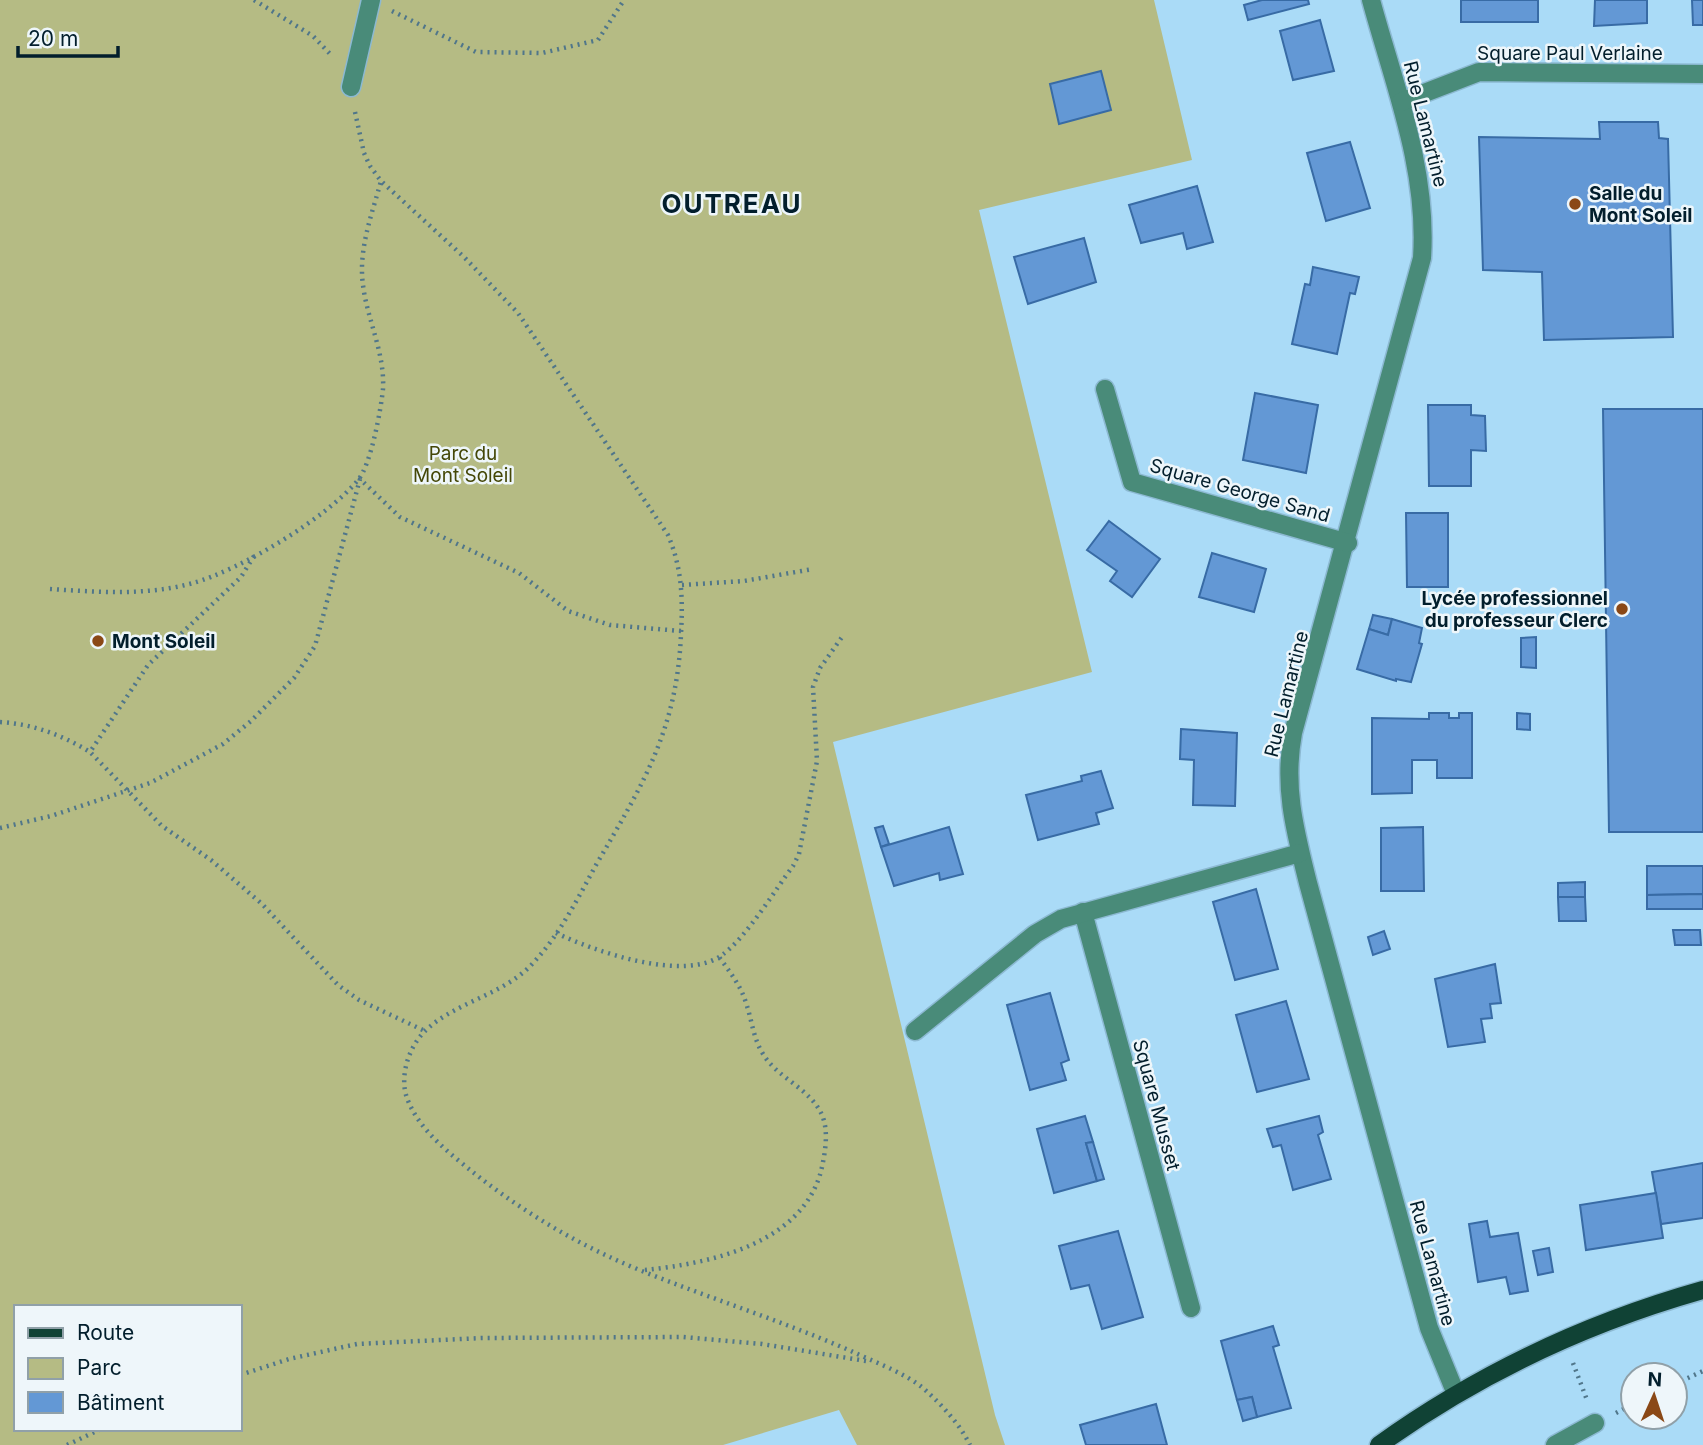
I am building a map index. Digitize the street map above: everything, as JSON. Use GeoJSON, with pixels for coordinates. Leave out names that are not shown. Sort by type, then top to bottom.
{"type":"FeatureCollection","features":[{"type":"Feature","properties":{"kind":"main road"},"geometry":{"type":"LineString","coordinates":[[1379,1445],[1455,1394],[1564,1339],[1636,1310],[1703,1290]]}},
{"type":"Feature","properties":{"kind":"street","name":"Rue Lamartine"},"geometry":{"type":"LineString","coordinates":[[1371,0],[1401,102],[1423,201],[1422,258],[1290,752],[1288,797],[1300,853],[1429,1328],[1455,1394]]}},
{"type":"Feature","properties":{"kind":"street"},"geometry":{"type":"LineString","coordinates":[[351,87],[377,3]]}},
{"type":"Feature","properties":{"kind":"street","name":"Square Paul Verlaine"},"geometry":{"type":"LineString","coordinates":[[1401,102],[1479,72],[1703,74]]}},
{"type":"Feature","properties":{"kind":"street","name":"Square George Sand"},"geometry":{"type":"LineString","coordinates":[[1105,389],[1132,482],[1348,543]]}},
{"type":"Feature","properties":{"kind":"street"},"geometry":{"type":"LineString","coordinates":[[915,1031],[1035,934],[1061,919],[1300,853]]}},
{"type":"Feature","properties":{"kind":"street","name":"Square Musset"},"geometry":{"type":"LineString","coordinates":[[1083,912],[1191,1308]]}},
{"type":"Feature","properties":{"kind":"street"},"geometry":{"type":"LineString","coordinates":[[1555,1445],[1595,1423]]}},
{"type":"Feature","properties":{"kind":"path"},"geometry":{"type":"LineString","coordinates":[[254,0],[313,37],[329,52],[351,87],[364,153],[381,181],[464,257],[518,313],[668,535],[678,559],[682,586],[676,697],[650,768],[556,933],[522,973],[425,1031],[413,1045],[403,1085],[415,1114],[448,1152],[550,1228],[641,1271],[804,1331],[875,1362],[920,1386],[961,1426],[970,1445]]}},
{"type":"Feature","properties":{"kind":"path"},"geometry":{"type":"LineString","coordinates":[[377,3],[476,52],[542,53],[598,40],[624,0]]}},
{"type":"Feature","properties":{"kind":"path"},"geometry":{"type":"LineString","coordinates":[[0,828],[51,816],[128,792],[223,744],[251,720],[307,661],[315,646],[382,398],[382,370],[363,284],[362,261],[381,181]]}},
{"type":"Feature","properties":{"kind":"path"},"geometry":{"type":"LineString","coordinates":[[50,589],[150,591],[193,583],[254,556],[332,504],[360,479]]}},
{"type":"Feature","properties":{"kind":"path"},"geometry":{"type":"LineString","coordinates":[[360,479],[400,517],[519,573],[568,611],[610,625],[681,631]]}},
{"type":"Feature","properties":{"kind":"path"},"geometry":{"type":"LineString","coordinates":[[90,752],[148,665],[241,577],[254,556]]}},
{"type":"Feature","properties":{"kind":"path"},"geometry":{"type":"LineString","coordinates":[[682,586],[744,581],[813,569]]}},
{"type":"Feature","properties":{"kind":"path"},"geometry":{"type":"LineString","coordinates":[[556,933],[595,951],[652,962],[693,964],[719,957],[741,934],[799,855],[817,761],[813,687],[820,668],[842,637]]}},
{"type":"Feature","properties":{"kind":"path"},"geometry":{"type":"LineString","coordinates":[[0,722],[37,727],[90,752],[162,826],[211,860],[262,904],[338,985],[359,1000],[425,1031]]}},
{"type":"Feature","properties":{"kind":"path"},"geometry":{"type":"LineString","coordinates":[[641,1271],[677,1267],[765,1240],[795,1216],[819,1182],[826,1135],[823,1116],[806,1094],[776,1070],[763,1054],[742,993],[719,957]]}},
{"type":"Feature","properties":{"kind":"path"},"geometry":{"type":"LineString","coordinates":[[242,1374],[289,1359],[357,1344],[482,1338],[682,1337],[762,1344],[875,1362]]}},
{"type":"Feature","properties":{"kind":"path"},"geometry":{"type":"LineString","coordinates":[[1564,1339],[1595,1423],[1619,1411]]}},
{"type":"Feature","properties":{"kind":"path"},"geometry":{"type":"LineString","coordinates":[[67,1445],[97,1431]]}},
{"type":"Feature","properties":{"kind":"green space","name":"Parc du Mont Soleil"},"geometry":{"type":"Polygon","coordinates":[[[0,0],[1154,0],[1192,160],[979,210],[1092,672],[833,742],[995,1415],[1005,1445],[857,1445],[839,1410],[723,1445],[0,1445],[0,0]]]}},
{"type":"Feature","properties":{"kind":"building"},"geometry":{"type":"Polygon","coordinates":[[[1262,0],[1308,0],[1309,4],[1248,20],[1244,5],[1262,0]]]}},
{"type":"Feature","properties":{"kind":"building"},"geometry":{"type":"Polygon","coordinates":[[[1461,0],[1538,0],[1538,22],[1461,22],[1461,0]]]}},
{"type":"Feature","properties":{"kind":"building"},"geometry":{"type":"Polygon","coordinates":[[[1595,0],[1647,0],[1647,23],[1594,26],[1595,0]]]}},
{"type":"Feature","properties":{"kind":"building"},"geometry":{"type":"Polygon","coordinates":[[[1692,0],[1703,0],[1703,25],[1693,25],[1692,0]]]}},
{"type":"Feature","properties":{"kind":"building"},"geometry":{"type":"Polygon","coordinates":[[[1320,20],[1334,71],[1293,80],[1280,31],[1320,20]]]}},
{"type":"Feature","properties":{"kind":"building"},"geometry":{"type":"Polygon","coordinates":[[[1101,71],[1111,110],[1059,124],[1050,84],[1101,71]]]}},
{"type":"Feature","properties":{"kind":"building","name":"Salle du Mont Soleil"},"geometry":{"type":"Polygon","coordinates":[[[1599,122],[1658,122],[1659,138],[1668,139],[1673,337],[1544,340],[1542,272],[1483,270],[1479,137],[1600,139],[1599,122]]]}},
{"type":"Feature","properties":{"kind":"building"},"geometry":{"type":"Polygon","coordinates":[[[1350,142],[1370,208],[1326,221],[1307,153],[1350,142]]]}},
{"type":"Feature","properties":{"kind":"building"},"geometry":{"type":"Polygon","coordinates":[[[1197,186],[1213,242],[1187,249],[1183,233],[1141,243],[1129,205],[1197,186]]]}},
{"type":"Feature","properties":{"kind":"building"},"geometry":{"type":"Polygon","coordinates":[[[1084,238],[1096,282],[1028,304],[1014,257],[1084,238]]]}},
{"type":"Feature","properties":{"kind":"building"},"geometry":{"type":"Polygon","coordinates":[[[1313,267],[1359,277],[1355,294],[1350,293],[1337,354],[1292,344],[1305,284],[1310,285],[1313,267]]]}},
{"type":"Feature","properties":{"kind":"building"},"geometry":{"type":"Polygon","coordinates":[[[1255,393],[1318,405],[1306,473],[1243,460],[1255,393]]]}},
{"type":"Feature","properties":{"kind":"building"},"geometry":{"type":"Polygon","coordinates":[[[1428,405],[1471,405],[1471,415],[1485,416],[1486,451],[1471,450],[1471,486],[1429,486],[1428,405]]]}},
{"type":"Feature","properties":{"kind":"building"},"geometry":{"type":"Polygon","coordinates":[[[1603,409],[1703,409],[1703,832],[1609,832],[1603,409]]]}},
{"type":"Feature","properties":{"kind":"building"},"geometry":{"type":"Polygon","coordinates":[[[1406,513],[1448,513],[1448,587],[1407,587],[1406,513]]]}},
{"type":"Feature","properties":{"kind":"building"},"geometry":{"type":"Polygon","coordinates":[[[1109,521],[1160,559],[1132,597],[1110,581],[1117,571],[1087,550],[1109,521]]]}},
{"type":"Feature","properties":{"kind":"building"},"geometry":{"type":"Polygon","coordinates":[[[1212,553],[1266,569],[1254,612],[1199,597],[1212,553]]]}},
{"type":"Feature","properties":{"kind":"building"},"geometry":{"type":"Polygon","coordinates":[[[1373,615],[1392,619],[1388,635],[1369,629],[1373,615]]]}},
{"type":"Feature","properties":{"kind":"building"},"geometry":{"type":"Polygon","coordinates":[[[1392,619],[1422,628],[1419,643],[1422,644],[1411,682],[1396,681],[1357,669],[1369,629],[1388,635],[1392,619]]]}},
{"type":"Feature","properties":{"kind":"building"},"geometry":{"type":"Polygon","coordinates":[[[1536,637],[1536,668],[1521,667],[1521,638],[1536,637]]]}},
{"type":"Feature","properties":{"kind":"building"},"geometry":{"type":"Polygon","coordinates":[[[1429,713],[1449,713],[1449,718],[1459,718],[1459,713],[1472,713],[1472,778],[1437,778],[1437,760],[1412,760],[1412,793],[1372,794],[1372,718],[1429,719],[1429,713]]]}},
{"type":"Feature","properties":{"kind":"building"},"geometry":{"type":"Polygon","coordinates":[[[1517,713],[1530,714],[1530,730],[1517,729],[1517,713]]]}},
{"type":"Feature","properties":{"kind":"building"},"geometry":{"type":"Polygon","coordinates":[[[1181,729],[1237,733],[1235,806],[1193,805],[1194,760],[1180,759],[1181,729]]]}},
{"type":"Feature","properties":{"kind":"building"},"geometry":{"type":"Polygon","coordinates":[[[1101,771],[1113,808],[1096,813],[1099,824],[1038,840],[1026,795],[1082,781],[1081,776],[1101,771]]]}},
{"type":"Feature","properties":{"kind":"building"},"geometry":{"type":"Polygon","coordinates":[[[883,826],[889,844],[881,847],[875,828],[883,826]]]}},
{"type":"Feature","properties":{"kind":"building"},"geometry":{"type":"Polygon","coordinates":[[[949,827],[963,874],[940,880],[939,873],[894,886],[881,847],[949,827]]]}},
{"type":"Feature","properties":{"kind":"building"},"geometry":{"type":"Polygon","coordinates":[[[1423,827],[1424,891],[1381,891],[1381,828],[1423,827]]]}},
{"type":"Feature","properties":{"kind":"building"},"geometry":{"type":"Polygon","coordinates":[[[1647,866],[1703,866],[1703,894],[1647,895],[1647,866]]]}},
{"type":"Feature","properties":{"kind":"building"},"geometry":{"type":"Polygon","coordinates":[[[1585,882],[1585,897],[1558,897],[1558,883],[1585,882]]]}},
{"type":"Feature","properties":{"kind":"building"},"geometry":{"type":"Polygon","coordinates":[[[1256,889],[1278,969],[1235,980],[1213,902],[1256,889]]]}},
{"type":"Feature","properties":{"kind":"building"},"geometry":{"type":"Polygon","coordinates":[[[1703,894],[1703,909],[1647,909],[1647,895],[1703,894]]]}},
{"type":"Feature","properties":{"kind":"building"},"geometry":{"type":"Polygon","coordinates":[[[1558,897],[1585,897],[1586,921],[1559,921],[1558,897]]]}},
{"type":"Feature","properties":{"kind":"building"},"geometry":{"type":"Polygon","coordinates":[[[1673,930],[1700,930],[1701,945],[1675,945],[1673,930]]]}},
{"type":"Feature","properties":{"kind":"building"},"geometry":{"type":"Polygon","coordinates":[[[1384,931],[1390,949],[1373,955],[1368,937],[1384,931]]]}},
{"type":"Feature","properties":{"kind":"building"},"geometry":{"type":"Polygon","coordinates":[[[1495,964],[1501,1003],[1490,1004],[1492,1018],[1481,1019],[1485,1042],[1448,1047],[1435,979],[1495,964]]]}},
{"type":"Feature","properties":{"kind":"building"},"geometry":{"type":"Polygon","coordinates":[[[1050,993],[1069,1060],[1061,1063],[1066,1080],[1030,1090],[1007,1005],[1050,993]]]}},
{"type":"Feature","properties":{"kind":"building"},"geometry":{"type":"Polygon","coordinates":[[[1286,1001],[1309,1079],[1257,1092],[1236,1015],[1286,1001]]]}},
{"type":"Feature","properties":{"kind":"building"},"geometry":{"type":"Polygon","coordinates":[[[1085,1116],[1093,1142],[1086,1143],[1097,1181],[1054,1193],[1037,1129],[1085,1116]]]}},
{"type":"Feature","properties":{"kind":"building"},"geometry":{"type":"Polygon","coordinates":[[[1319,1116],[1323,1132],[1318,1135],[1331,1179],[1293,1190],[1281,1145],[1273,1147],[1267,1129],[1319,1116]]]}},
{"type":"Feature","properties":{"kind":"building"},"geometry":{"type":"Polygon","coordinates":[[[1093,1142],[1104,1179],[1097,1181],[1086,1143],[1093,1142]]]}},
{"type":"Feature","properties":{"kind":"building"},"geometry":{"type":"Polygon","coordinates":[[[1703,1163],[1703,1218],[1661,1224],[1652,1172],[1703,1163]]]}},
{"type":"Feature","properties":{"kind":"building"},"geometry":{"type":"Polygon","coordinates":[[[1656,1193],[1663,1238],[1586,1250],[1580,1205],[1656,1193]]]}},
{"type":"Feature","properties":{"kind":"building"},"geometry":{"type":"Polygon","coordinates":[[[1487,1221],[1490,1237],[1518,1233],[1528,1291],[1510,1294],[1506,1277],[1478,1282],[1469,1224],[1487,1221]]]}},
{"type":"Feature","properties":{"kind":"building"},"geometry":{"type":"Polygon","coordinates":[[[1118,1231],[1143,1317],[1102,1329],[1089,1285],[1071,1289],[1059,1246],[1118,1231]]]}},
{"type":"Feature","properties":{"kind":"building"},"geometry":{"type":"Polygon","coordinates":[[[1549,1248],[1553,1272],[1538,1275],[1533,1251],[1549,1248]]]}},
{"type":"Feature","properties":{"kind":"building"},"geometry":{"type":"Polygon","coordinates":[[[1273,1326],[1279,1345],[1273,1347],[1291,1408],[1257,1417],[1252,1397],[1237,1400],[1221,1341],[1273,1326]]]}},
{"type":"Feature","properties":{"kind":"building"},"geometry":{"type":"Polygon","coordinates":[[[1252,1397],[1257,1417],[1243,1421],[1237,1400],[1252,1397]]]}},
{"type":"Feature","properties":{"kind":"building"},"geometry":{"type":"Polygon","coordinates":[[[1156,1404],[1167,1445],[1086,1445],[1080,1425],[1156,1404]]]}},
{"type":"Feature","properties":{"kind":"place","name":"Salle du Mont Soleil"},"geometry":{"type":"Point","coordinates":[1575,204]}},
{"type":"Feature","properties":{"kind":"place","name":"Lycée professionnel du professeur Clerc"},"geometry":{"type":"Point","coordinates":[1622,609]}},
{"type":"Feature","properties":{"kind":"place","name":"Mont Soleil"},"geometry":{"type":"Point","coordinates":[98,641]}},
{"type":"Feature","properties":{"kind":"district","name":"OUTREAU"},"geometry":{"type":"Point","coordinates":[732,204]}}]}
